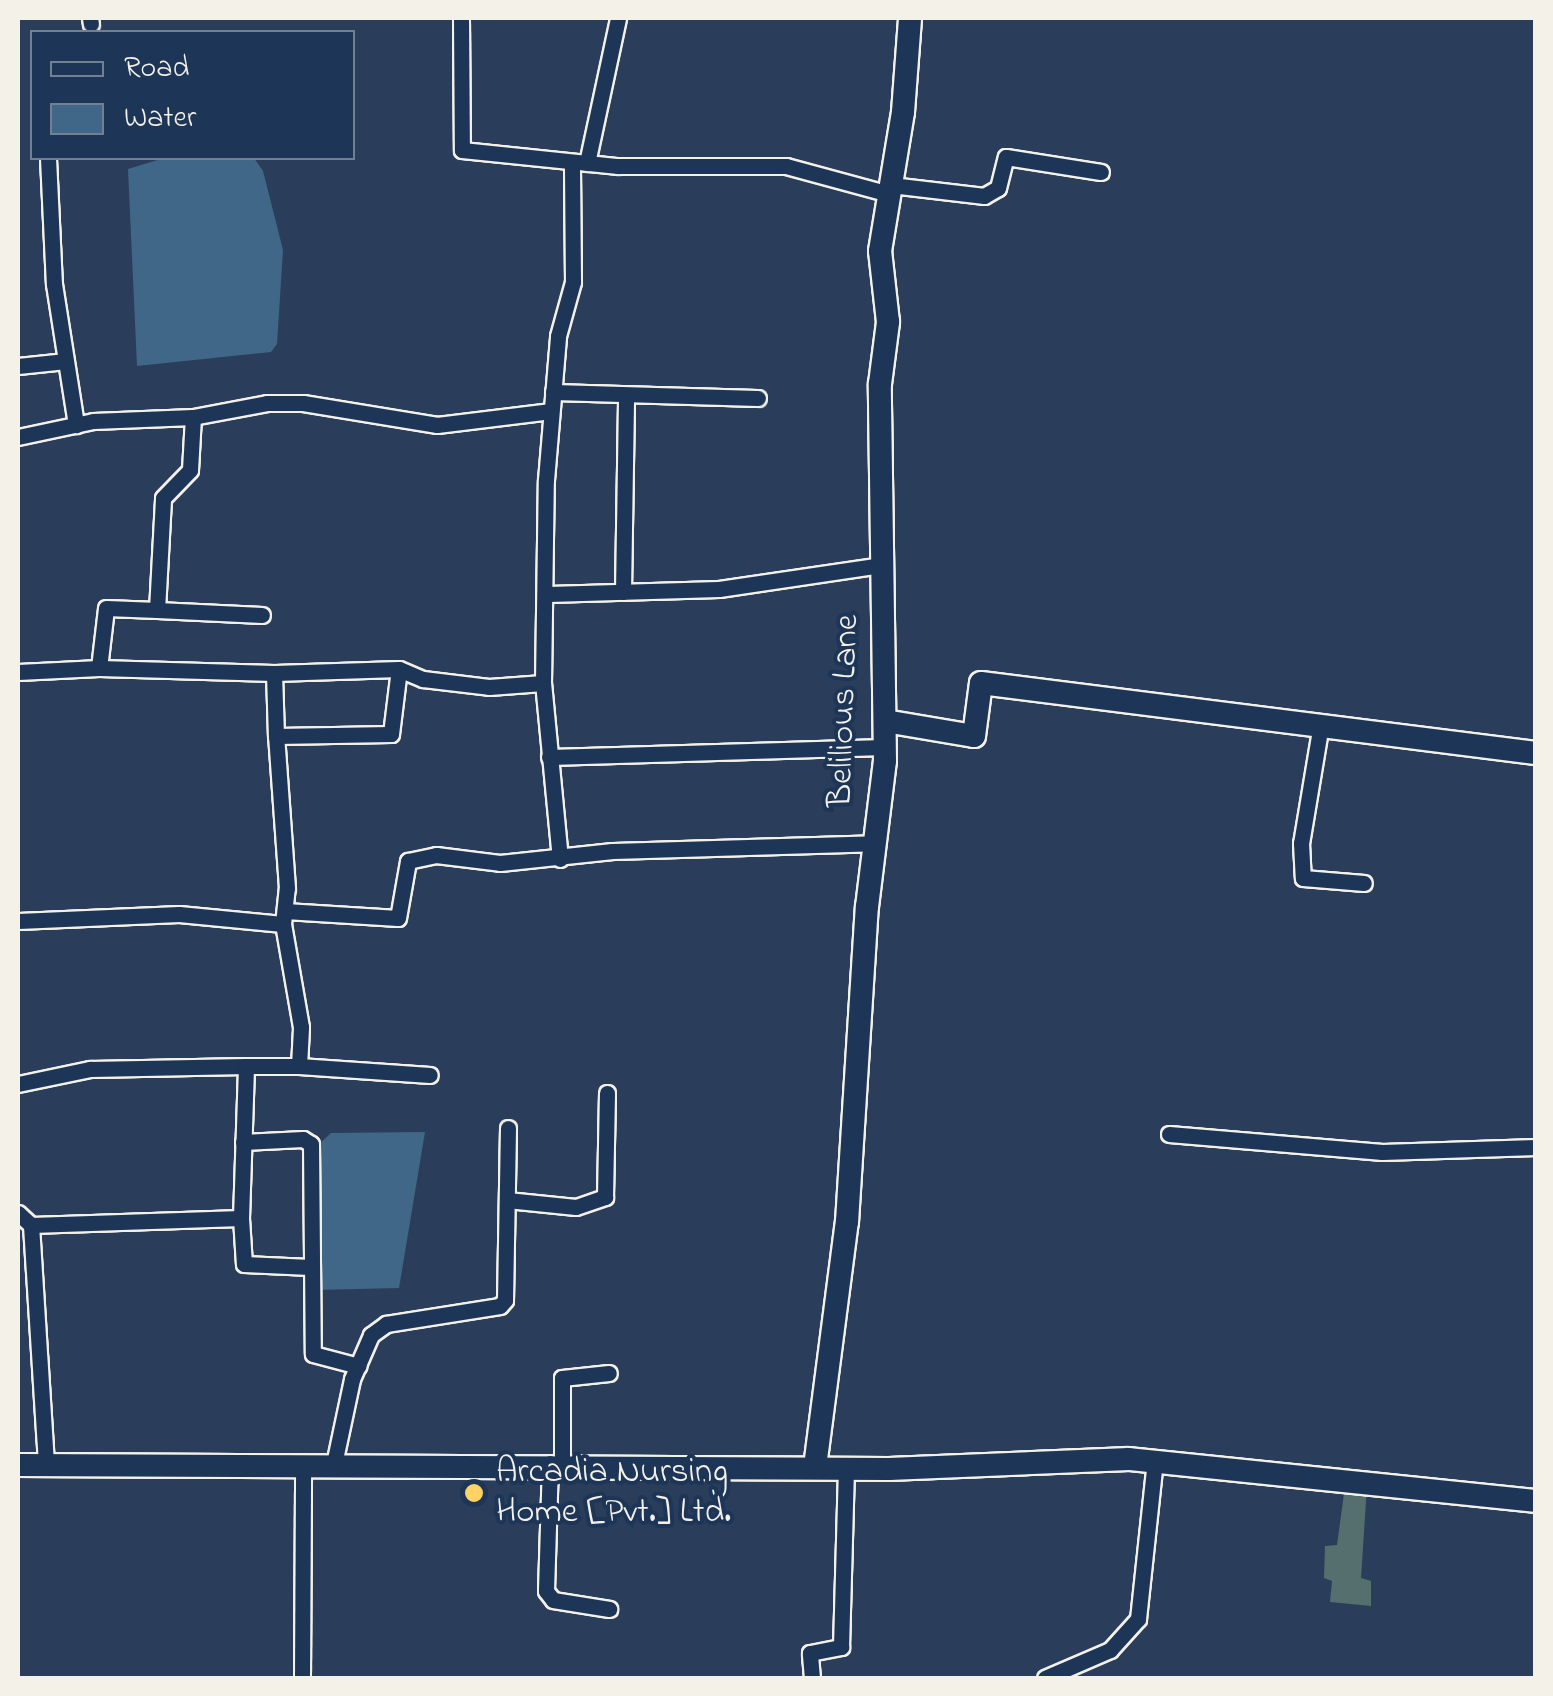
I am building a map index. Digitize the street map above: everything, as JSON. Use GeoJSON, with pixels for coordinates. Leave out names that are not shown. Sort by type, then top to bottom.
{"type":"FeatureCollection","features":[{"type":"Feature","properties":{"kind":"street"},"geometry":{"type":"LineString","coordinates":[[461,18],[462,150],[580,163],[786,166],[890,190],[984,196],[998,188],[1006,157],[1101,172]]}},
{"type":"Feature","properties":{"kind":"street"},"geometry":{"type":"LineString","coordinates":[[560,859],[543,684],[551,411],[558,336],[573,282],[580,163],[618,18]]}},
{"type":"Feature","properties":{"kind":"street","name":"Belilious Lane"},"geometry":{"type":"LineString","coordinates":[[815,1467],[847,1222],[885,747],[880,384],[888,322],[880,251],[910,18]]}},
{"type":"Feature","properties":{"kind":"street"},"geometry":{"type":"LineString","coordinates":[[48,160],[54,284],[76,425]]}},
{"type":"Feature","properties":{"kind":"street"},"geometry":{"type":"LineString","coordinates":[[18,366],[66,360]]}},
{"type":"Feature","properties":{"kind":"street"},"geometry":{"type":"LineString","coordinates":[[553,392],[758,398]]}},
{"type":"Feature","properties":{"kind":"street"},"geometry":{"type":"LineString","coordinates":[[623,592],[626,397]]}},
{"type":"Feature","properties":{"kind":"street"},"geometry":{"type":"LineString","coordinates":[[18,438],[76,425],[193,417],[303,402],[437,425],[551,411]]}},
{"type":"Feature","properties":{"kind":"street"},"geometry":{"type":"LineString","coordinates":[[157,610],[163,498],[190,470],[193,417]]}},
{"type":"Feature","properties":{"kind":"street"},"geometry":{"type":"LineString","coordinates":[[548,594],[719,589],[882,566]]}},
{"type":"Feature","properties":{"kind":"street"},"geometry":{"type":"LineString","coordinates":[[99,668],[106,608],[262,615]]}},
{"type":"Feature","properties":{"kind":"street"},"geometry":{"type":"LineString","coordinates":[[18,672],[99,668],[274,673],[398,669],[423,679],[489,687],[543,684]]}},
{"type":"Feature","properties":{"kind":"street"},"geometry":{"type":"LineString","coordinates":[[276,736],[392,734],[398,669]]}},
{"type":"Feature","properties":{"kind":"street"},"geometry":{"type":"LineString","coordinates":[[274,673],[284,918],[301,1027],[299,1066]]}},
{"type":"Feature","properties":{"kind":"street"},"geometry":{"type":"LineString","coordinates":[[884,721],[974,736],[981,683],[1136,706],[1202,708],[1320,730],[1536,753]]}},
{"type":"Feature","properties":{"kind":"street"},"geometry":{"type":"LineString","coordinates":[[1320,730],[1301,842],[1302,878],[1364,883]]}},
{"type":"Feature","properties":{"kind":"street"},"geometry":{"type":"LineString","coordinates":[[549,756],[885,747]]}},
{"type":"Feature","properties":{"kind":"street"},"geometry":{"type":"LineString","coordinates":[[18,921],[179,914],[398,918],[406,864],[416,858],[560,859],[769,843],[875,844]]}},
{"type":"Feature","properties":{"kind":"street"},"geometry":{"type":"LineString","coordinates":[[246,1066],[241,1218],[244,1264],[310,1268]]}},
{"type":"Feature","properties":{"kind":"street"},"geometry":{"type":"LineString","coordinates":[[18,1084],[90,1070],[246,1066],[430,1075]]}},
{"type":"Feature","properties":{"kind":"street"},"geometry":{"type":"LineString","coordinates":[[508,1200],[576,1207],[605,1198],[606,1094]]}},
{"type":"Feature","properties":{"kind":"street"},"geometry":{"type":"LineString","coordinates":[[334,1464],[358,1366],[370,1335],[386,1324],[500,1306],[506,1300],[508,1128]]}},
{"type":"Feature","properties":{"kind":"street"},"geometry":{"type":"LineString","coordinates":[[1170,1134],[1382,1152],[1536,1147]]}},
{"type":"Feature","properties":{"kind":"street"},"geometry":{"type":"LineString","coordinates":[[243,1142],[303,1139],[311,1144],[312,1354],[358,1366]]}},
{"type":"Feature","properties":{"kind":"street"},"geometry":{"type":"LineString","coordinates":[[18,1213],[31,1225],[46,1465]]}},
{"type":"Feature","properties":{"kind":"street"},"geometry":{"type":"LineString","coordinates":[[31,1225],[241,1218]]}},
{"type":"Feature","properties":{"kind":"street"},"geometry":{"type":"LineString","coordinates":[[608,1608],[553,1600],[546,1591],[562,1378],[609,1373]]}},
{"type":"Feature","properties":{"kind":"street"},"geometry":{"type":"LineString","coordinates":[[18,1465],[556,1463],[846,1468],[1155,1460],[1536,1502]]}},
{"type":"Feature","properties":{"kind":"street"},"geometry":{"type":"LineString","coordinates":[[1046,1678],[1110,1650],[1138,1619],[1155,1460]]}},
{"type":"Feature","properties":{"kind":"street"},"geometry":{"type":"LineString","coordinates":[[302,1678],[303,1464]]}},
{"type":"Feature","properties":{"kind":"street"},"geometry":{"type":"LineString","coordinates":[[812,1678],[810,1654],[840,1647],[846,1468]]}},
{"type":"Feature","properties":{"kind":"green space"},"geometry":{"type":"Polygon","coordinates":[[[1345,1486],[1367,1486],[1361,1578],[1371,1581],[1371,1606],[1330,1602],[1332,1581],[1324,1578],[1325,1546],[1337,1545],[1345,1486]]]}},
{"type":"Feature","properties":{"kind":"water"},"geometry":{"type":"Polygon","coordinates":[[[157,160],[255,160],[263,171],[283,250],[277,344],[271,352],[137,366],[128,169],[157,160]]]}},
{"type":"Feature","properties":{"kind":"water"},"geometry":{"type":"Polygon","coordinates":[[[425,1132],[399,1288],[314,1290],[317,1146],[331,1133],[425,1132]]]}},
{"type":"Feature","properties":{"kind":"place","name":"Arcadia Nursing Home [Pvt.] Ltd."},"geometry":{"type":"Point","coordinates":[474,1493]}}]}
